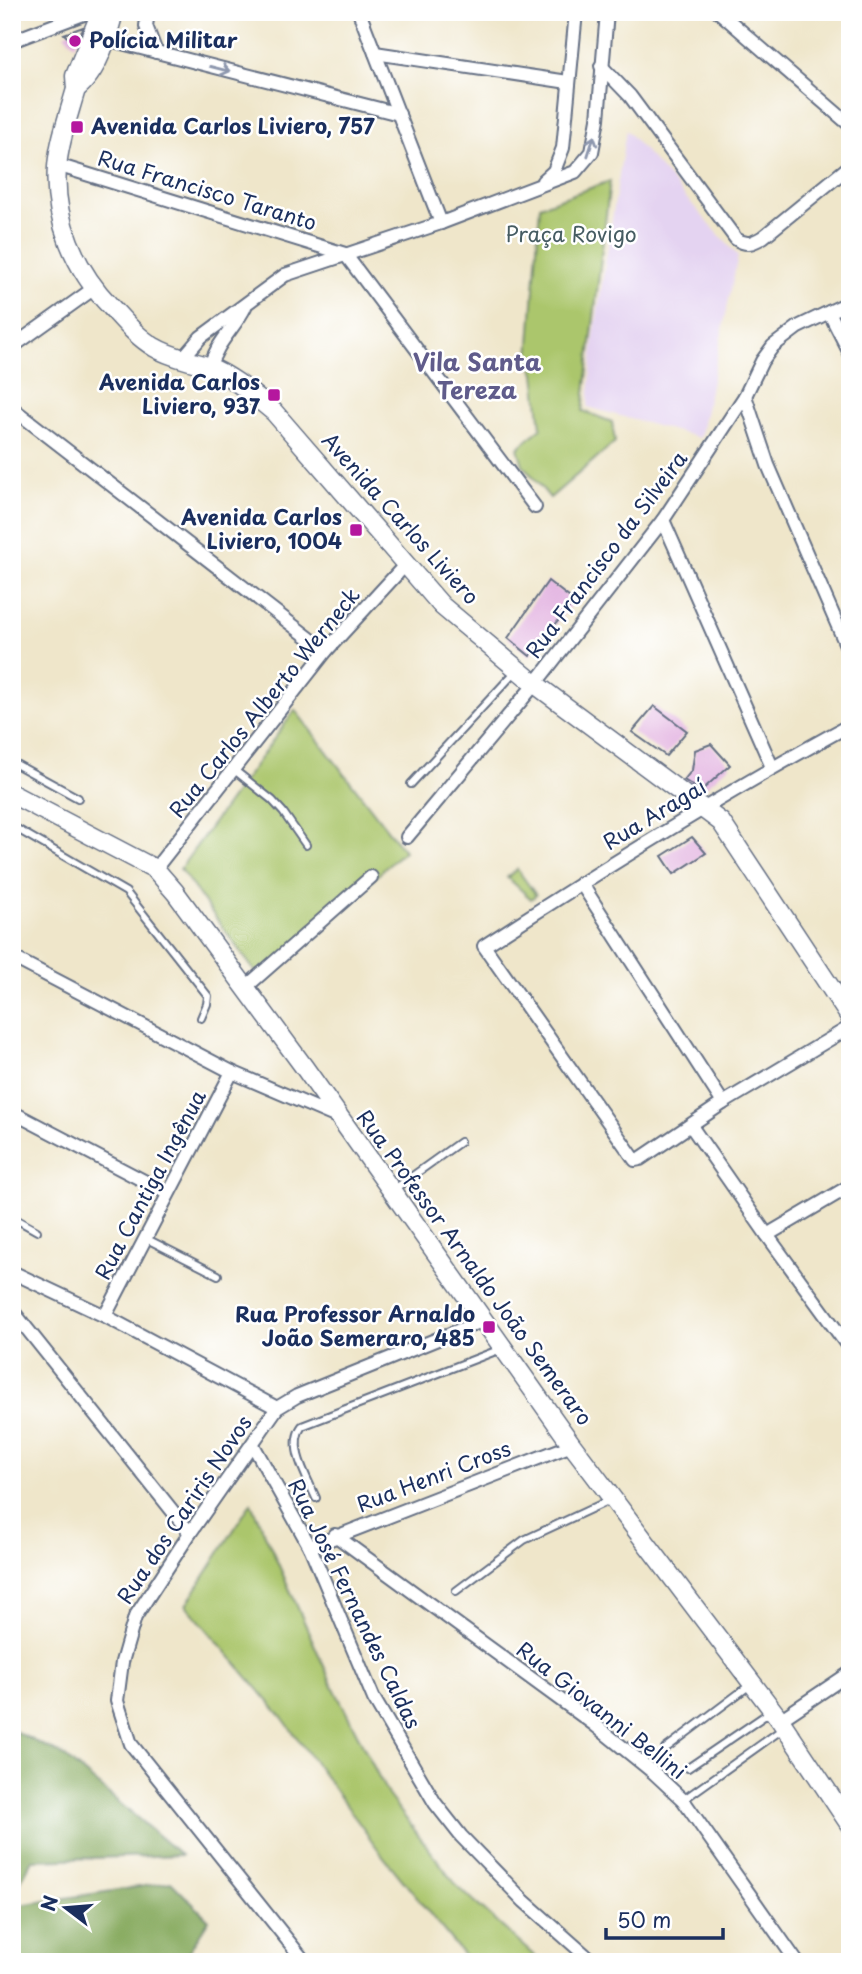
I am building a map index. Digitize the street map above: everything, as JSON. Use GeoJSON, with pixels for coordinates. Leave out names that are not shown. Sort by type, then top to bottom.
{"type":"FeatureCollection","features":[{"type":"Feature","properties":{"kind":"street"},"geometry":{"type":"LineString","coordinates":[[12,41],[89,12]]}},
{"type":"Feature","properties":{"kind":"street","name":"Avenida Carlos Liviero"},"geometry":{"type":"LineString","coordinates":[[101,12],[75,76],[76,89],[57,165],[61,221],[74,255],[93,289],[133,330],[153,346],[182,359],[210,367],[234,380],[274,412],[442,606],[535,684],[721,822],[850,1017]]}},
{"type":"Feature","properties":{"kind":"street","name":"Avenida Carlos Liviero"},"geometry":{"type":"LineString","coordinates":[[76,89],[86,81],[107,39],[114,12]]}},
{"type":"Feature","properties":{"kind":"street"},"geometry":{"type":"LineString","coordinates":[[148,12],[146,26],[156,52]]}},
{"type":"Feature","properties":{"kind":"street"},"geometry":{"type":"LineString","coordinates":[[359,12],[441,223]]}},
{"type":"Feature","properties":{"kind":"street"},"geometry":{"type":"LineString","coordinates":[[540,184],[554,171],[563,148],[576,12]]}},
{"type":"Feature","properties":{"kind":"street"},"geometry":{"type":"LineString","coordinates":[[182,359],[201,337],[285,275],[441,223],[575,172],[592,152],[598,119],[607,12]]}},
{"type":"Feature","properties":{"kind":"street"},"geometry":{"type":"LineString","coordinates":[[719,12],[850,125]]}},
{"type":"Feature","properties":{"kind":"street"},"geometry":{"type":"LineString","coordinates":[[107,39],[399,114]]}},
{"type":"Feature","properties":{"kind":"street"},"geometry":{"type":"LineString","coordinates":[[375,53],[568,82]]}},
{"type":"Feature","properties":{"kind":"street"},"geometry":{"type":"LineString","coordinates":[[601,66],[629,96],[736,239],[748,244],[764,237],[850,166]]}},
{"type":"Feature","properties":{"kind":"street","name":"Rua Francisco Taranto"},"geometry":{"type":"LineString","coordinates":[[57,165],[345,254]]}},
{"type":"Feature","properties":{"kind":"street"},"geometry":{"type":"LineString","coordinates":[[345,254],[535,506]]}},
{"type":"Feature","properties":{"kind":"street"},"geometry":{"type":"LineString","coordinates":[[12,347],[93,289]]}},
{"type":"Feature","properties":{"kind":"street","name":"Rua Francisco da Silveira"},"geometry":{"type":"LineString","coordinates":[[407,837],[535,684],[663,520],[745,396],[773,346],[798,327],[850,302]]}},
{"type":"Feature","properties":{"kind":"street"},"geometry":{"type":"LineString","coordinates":[[210,367],[220,341],[237,322],[245,307]]}},
{"type":"Feature","properties":{"kind":"street"},"geometry":{"type":"LineString","coordinates":[[829,312],[850,353]]}},
{"type":"Feature","properties":{"kind":"street"},"geometry":{"type":"LineString","coordinates":[[745,396],[768,465],[850,654]]}},
{"type":"Feature","properties":{"kind":"street"},"geometry":{"type":"LineString","coordinates":[[12,408],[326,651]]}},
{"type":"Feature","properties":{"kind":"street"},"geometry":{"type":"LineString","coordinates":[[663,520],[772,767]]}},
{"type":"Feature","properties":{"kind":"street","name":"Rua Carlos Alberto Werneck"},"geometry":{"type":"LineString","coordinates":[[155,869],[326,651],[406,564]]}},
{"type":"Feature","properties":{"kind":"street","name":"Rua Aragaí"},"geometry":{"type":"LineString","coordinates":[[691,1126],[640,1160],[632,1159],[484,946],[704,808],[850,725]]}},
{"type":"Feature","properties":{"kind":"street","name":"Rua Professor Arnaldo João Semeraro"},"geometry":{"type":"LineString","coordinates":[[12,794],[155,869],[245,988],[572,1445],[753,1683],[850,1825]]}},
{"type":"Feature","properties":{"kind":"street"},"geometry":{"type":"LineString","coordinates":[[245,988],[371,877]]}},
{"type":"Feature","properties":{"kind":"street"},"geometry":{"type":"LineString","coordinates":[[581,883],[723,1103]]}},
{"type":"Feature","properties":{"kind":"street"},"geometry":{"type":"LineString","coordinates":[[12,957],[232,1072],[339,1118]]}},
{"type":"Feature","properties":{"kind":"street"},"geometry":{"type":"LineString","coordinates":[[850,1027],[723,1103],[691,1126],[766,1235],[850,1349]]}},
{"type":"Feature","properties":{"kind":"street","name":"Rua Cantiga Ingênua"},"geometry":{"type":"LineString","coordinates":[[105,1315],[232,1072]]}},
{"type":"Feature","properties":{"kind":"street"},"geometry":{"type":"LineString","coordinates":[[12,1112],[167,1193]]}},
{"type":"Feature","properties":{"kind":"street"},"geometry":{"type":"LineString","coordinates":[[766,1235],[850,1186]]}},
{"type":"Feature","properties":{"kind":"street"},"geometry":{"type":"LineString","coordinates":[[12,1272],[105,1315],[277,1408]]}},
{"type":"Feature","properties":{"kind":"street"},"geometry":{"type":"LineString","coordinates":[[12,1310],[190,1533]]}},
{"type":"Feature","properties":{"kind":"street","name":"Rua dos Cariris Novos"},"geometry":{"type":"LineString","coordinates":[[305,1962],[131,1744],[117,1701],[122,1662],[135,1617],[277,1408],[297,1396],[482,1321]]}},
{"type":"Feature","properties":{"kind":"street","name":"Rua José Fernandes Caldas"},"geometry":{"type":"LineString","coordinates":[[253,1445],[310,1547],[374,1699],[435,1803],[461,1836],[524,1901],[593,1962]]}},
{"type":"Feature","properties":{"kind":"street","name":"Rua Henri Cross"},"geometry":{"type":"LineString","coordinates":[[310,1547],[335,1535],[572,1445]]}},
{"type":"Feature","properties":{"kind":"street","name":"Rua Giovanni Bellini"},"geometry":{"type":"LineString","coordinates":[[335,1535],[595,1725],[653,1772],[683,1800],[797,1962]]}},
{"type":"Feature","properties":{"kind":"street"},"geometry":{"type":"LineString","coordinates":[[779,1719],[850,1673]]}},
{"type":"Feature","properties":{"kind":"lane"},"geometry":{"type":"LineString","coordinates":[[411,784],[517,669]]}},
{"type":"Feature","properties":{"kind":"lane"},"geometry":{"type":"LineString","coordinates":[[12,762],[78,798]]}},
{"type":"Feature","properties":{"kind":"lane"},"geometry":{"type":"LineString","coordinates":[[233,769],[284,812],[306,845]]}},
{"type":"Feature","properties":{"kind":"lane"},"geometry":{"type":"LineString","coordinates":[[12,826],[126,892],[208,996],[201,1018]]}},
{"type":"Feature","properties":{"kind":"lane"},"geometry":{"type":"LineString","coordinates":[[391,1191],[460,1142]]}},
{"type":"Feature","properties":{"kind":"lane"},"geometry":{"type":"LineString","coordinates":[[12,1217],[37,1231]]}},
{"type":"Feature","properties":{"kind":"lane"},"geometry":{"type":"LineString","coordinates":[[144,1237],[218,1275]]}},
{"type":"Feature","properties":{"kind":"lane"},"geometry":{"type":"LineString","coordinates":[[316,1498],[295,1445],[297,1433],[302,1426],[502,1349]]}},
{"type":"Feature","properties":{"kind":"lane"},"geometry":{"type":"LineString","coordinates":[[456,1591],[524,1540],[613,1499]]}},
{"type":"Feature","properties":{"kind":"lane"},"geometry":{"type":"LineString","coordinates":[[665,1749],[753,1683]]}},
{"type":"Feature","properties":{"kind":"lane"},"geometry":{"type":"LineString","coordinates":[[683,1800],[779,1719]]}},
{"type":"Feature","properties":{"kind":"lane"},"geometry":{"type":"LineString","coordinates":[[688,1768],[779,1719]]}},
{"type":"Feature","properties":{"kind":"shaded area"},"geometry":{"type":"Polygon","coordinates":[[[626,130],[738,256],[700,438],[588,407],[594,335],[626,130]]]}},
{"type":"Feature","properties":{"kind":"green space","name":"Praça Rovigo"},"geometry":{"type":"Polygon","coordinates":[[[610,181],[583,411],[612,422],[615,442],[550,498],[523,465],[518,448],[541,428],[535,373],[529,358],[540,206],[610,181]]]}},
{"type":"Feature","properties":{"kind":"green space"},"geometry":{"type":"Polygon","coordinates":[[[295,710],[404,851],[262,981],[180,869],[295,710]]]}},
{"type":"Feature","properties":{"kind":"green space"},"geometry":{"type":"Polygon","coordinates":[[[517,869],[536,895],[531,899],[507,877],[517,869]]]}},
{"type":"Feature","properties":{"kind":"green space"},"geometry":{"type":"Polygon","coordinates":[[[251,1503],[331,1682],[388,1795],[458,1887],[541,1962],[469,1962],[383,1856],[282,1717],[186,1605],[251,1503]]]}},
{"type":"Feature","properties":{"kind":"green space"},"geometry":{"type":"Polygon","coordinates":[[[12,1730],[63,1755],[181,1855],[32,1860],[12,1897],[12,1730]]]}},
{"type":"Feature","properties":{"kind":"green space"},"geometry":{"type":"Polygon","coordinates":[[[171,1882],[209,1920],[182,1962],[12,1962],[12,1906],[171,1882]]]}},
{"type":"Feature","properties":{"kind":"building","name":"Polícia Militar"},"geometry":{"type":"Polygon","coordinates":[[[83,27],[75,45],[64,34],[83,27]]]}},
{"type":"Feature","properties":{"kind":"building"},"geometry":{"type":"Polygon","coordinates":[[[548,581],[574,601],[530,656],[508,638],[548,581]]]}},
{"type":"Feature","properties":{"kind":"building"},"geometry":{"type":"Polygon","coordinates":[[[654,706],[687,731],[666,756],[632,732],[654,706]]]}},
{"type":"Feature","properties":{"kind":"building"},"geometry":{"type":"Polygon","coordinates":[[[711,744],[730,765],[701,791],[684,780],[692,770],[695,750],[711,744]]]}},
{"type":"Feature","properties":{"kind":"building"},"geometry":{"type":"Polygon","coordinates":[[[692,837],[706,853],[674,874],[662,856],[692,837]]]}},
{"type":"Feature","properties":{"kind":"place","name":"Polícia Militar"},"geometry":{"type":"Point","coordinates":[75,41]}},
{"type":"Feature","properties":{"kind":"place","name":"Avenida Carlos Liviero, 757"},"geometry":{"type":"Point","coordinates":[77,127]}},
{"type":"Feature","properties":{"kind":"place","name":"Avenida Carlos Liviero, 937"},"geometry":{"type":"Point","coordinates":[274,395]}},
{"type":"Feature","properties":{"kind":"place","name":"Avenida Carlos Liviero, 1004"},"geometry":{"type":"Point","coordinates":[356,530]}},
{"type":"Feature","properties":{"kind":"place","name":"Rua Professor Arnaldo João Semeraro, 485"},"geometry":{"type":"Point","coordinates":[489,1327]}},
{"type":"Feature","properties":{"kind":"district","name":"Vila Santa Tereza"},"geometry":{"type":"Point","coordinates":[477,377]}}]}
